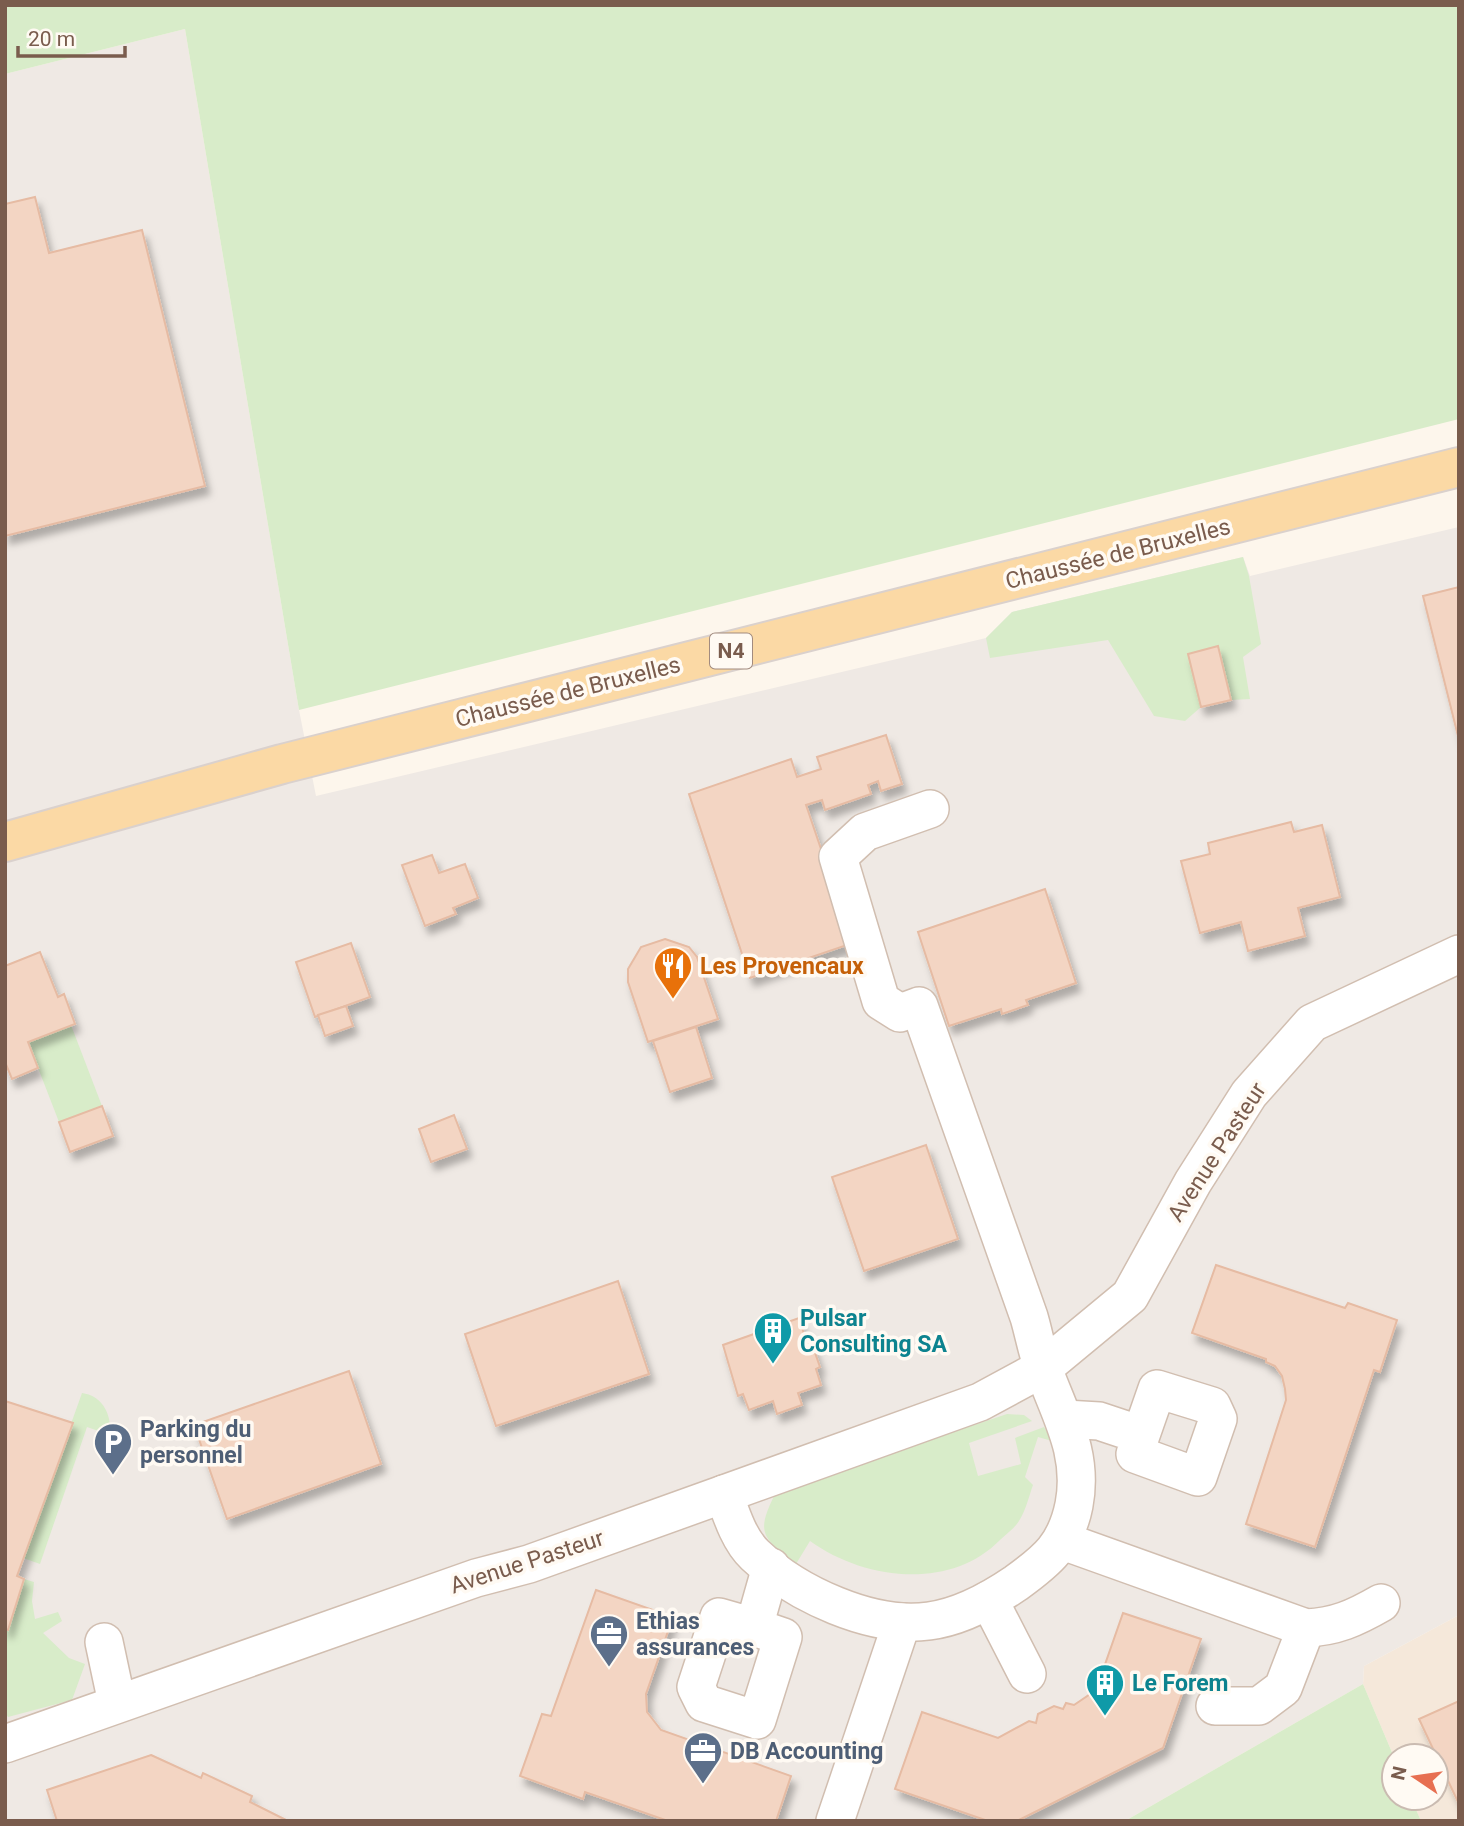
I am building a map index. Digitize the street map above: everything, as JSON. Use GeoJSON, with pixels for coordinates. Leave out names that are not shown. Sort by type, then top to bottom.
{"type":"FeatureCollection","features":[{"type":"Feature","properties":{"kind":"main road","name":"Chaussée de Bruxelles"},"geometry":{"type":"LineString","coordinates":[[5,842],[282,764],[1459,467]]}},
{"type":"Feature","properties":{"kind":"street"},"geometry":{"type":"LineString","coordinates":[[724,1494],[735,1524],[754,1554],[771,1567],[811,1595],[865,1616],[902,1622],[930,1621],[989,1600],[1041,1565],[1063,1541],[1074,1504],[1076,1455],[1065,1419],[1043,1368],[1029,1317],[919,1006],[900,1013],[881,1001],[838,857],[865,832],[930,809]]}},
{"type":"Feature","properties":{"kind":"street","name":"Avenue Pasteur"},"geometry":{"type":"LineString","coordinates":[[5,1744],[980,1402],[1043,1368],[1130,1296],[1193,1182],[1249,1094],[1312,1023],[1459,954]]}},
{"type":"Feature","properties":{"kind":"street"},"geometry":{"type":"LineString","coordinates":[[1065,1419],[1099,1421],[1141,1435]]}},
{"type":"Feature","properties":{"kind":"street"},"geometry":{"type":"LineString","coordinates":[[1063,1541],[1306,1628],[1329,1627],[1381,1604]]}},
{"type":"Feature","properties":{"kind":"street"},"geometry":{"type":"LineString","coordinates":[[754,1627],[771,1567]]}},
{"type":"Feature","properties":{"kind":"street"},"geometry":{"type":"LineString","coordinates":[[989,1600],[1027,1674]]}},
{"type":"Feature","properties":{"kind":"street"},"geometry":{"type":"LineString","coordinates":[[835,1821],[902,1622]]}},
{"type":"Feature","properties":{"kind":"street"},"geometry":{"type":"LineString","coordinates":[[1215,1706],[1259,1706],[1283,1688],[1306,1628]]}},
{"type":"Feature","properties":{"kind":"street"},"geometry":{"type":"LineString","coordinates":[[104,1642],[117,1703]]}},
{"type":"Feature","properties":{"kind":"shaded area"},"geometry":{"type":"Polygon","coordinates":[[[185,29],[299,710],[316,796],[986,638],[1012,612],[1243,557],[1250,576],[1459,527],[1459,1615],[1364,1666],[1363,1684],[1125,1821],[5,1821],[5,74],[185,29]]]}},
{"type":"Feature","properties":{"kind":"shaded area"},"geometry":{"type":"Polygon","coordinates":[[[1459,1615],[1459,1821],[1421,1821],[1417,1812],[1450,1812],[1450,1742],[1388,1742],[1363,1684],[1364,1666],[1459,1615]]]}},
{"type":"Feature","properties":{"kind":"green space"},"geometry":{"type":"Polygon","coordinates":[[[5,5],[1459,5],[1459,419],[299,710],[185,29],[5,74],[5,5]]]}},
{"type":"Feature","properties":{"kind":"green space"},"geometry":{"type":"Polygon","coordinates":[[[1243,557],[1261,644],[1243,657],[1250,699],[1231,700],[1218,646],[1188,654],[1201,707],[1185,721],[1154,716],[1108,640],[990,658],[986,638],[1012,612],[1243,557]]]}},
{"type":"Feature","properties":{"kind":"green space"},"geometry":{"type":"Polygon","coordinates":[[[71,1025],[102,1106],[59,1122],[28,1042],[71,1025]]]}},
{"type":"Feature","properties":{"kind":"green space"},"geometry":{"type":"Polygon","coordinates":[[[82,1393],[96,1398],[105,1408],[110,1435],[87,1427],[40,1564],[23,1558],[82,1393]]]}},
{"type":"Feature","properties":{"kind":"green space"},"geometry":{"type":"Polygon","coordinates":[[[1007,1414],[1024,1415],[1032,1421],[969,1443],[978,1476],[1021,1464],[1015,1438],[1044,1427],[1052,1441],[1038,1437],[1025,1477],[1033,1485],[1019,1521],[980,1556],[957,1567],[932,1573],[906,1574],[855,1564],[810,1541],[796,1564],[765,1534],[765,1517],[776,1492],[1007,1414]]]}},
{"type":"Feature","properties":{"kind":"green space"},"geometry":{"type":"Polygon","coordinates":[[[24,1579],[34,1582],[32,1601],[35,1619],[58,1612],[62,1621],[43,1633],[69,1658],[85,1664],[72,1700],[8,1717],[5,1712],[5,1629],[8,1630],[24,1579]]]}},
{"type":"Feature","properties":{"kind":"green space"},"geometry":{"type":"Polygon","coordinates":[[[1363,1684],[1388,1742],[1380,1742],[1380,1812],[1417,1812],[1421,1821],[1125,1821],[1363,1684]]]}},
{"type":"Feature","properties":{"kind":"building"},"geometry":{"type":"Polygon","coordinates":[[[35,197],[49,253],[142,230],[205,486],[5,536],[5,204],[35,197]]]}},
{"type":"Feature","properties":{"kind":"building"},"geometry":{"type":"Polygon","coordinates":[[[1459,587],[1459,740],[1423,596],[1459,587]]]}},
{"type":"Feature","properties":{"kind":"building"},"geometry":{"type":"Polygon","coordinates":[[[1218,646],[1231,700],[1201,707],[1188,654],[1218,646]]]}},
{"type":"Feature","properties":{"kind":"building"},"geometry":{"type":"Polygon","coordinates":[[[886,735],[902,784],[881,791],[878,781],[868,785],[871,794],[825,810],[822,800],[806,805],[853,943],[750,978],[689,794],[791,759],[797,777],[821,769],[817,757],[886,735]]]}},
{"type":"Feature","properties":{"kind":"building"},"geometry":{"type":"Polygon","coordinates":[[[1291,822],[1294,832],[1322,825],[1340,897],[1298,908],[1305,936],[1248,951],[1241,922],[1200,933],[1181,861],[1210,854],[1208,843],[1291,822]]]}},
{"type":"Feature","properties":{"kind":"building"},"geometry":{"type":"Polygon","coordinates":[[[432,855],[439,873],[465,864],[478,898],[453,908],[456,914],[425,926],[402,865],[432,855]]]}},
{"type":"Feature","properties":{"kind":"building"},"geometry":{"type":"Polygon","coordinates":[[[1045,889],[1076,983],[1026,1000],[1028,1005],[1002,1014],[1001,1009],[949,1026],[918,932],[1045,889]]]}},
{"type":"Feature","properties":{"kind":"building","name":"Les Provencaux"},"geometry":{"type":"Polygon","coordinates":[[[665,939],[689,947],[697,957],[718,1019],[648,1042],[628,982],[628,969],[641,947],[665,939]]]}},
{"type":"Feature","properties":{"kind":"building"},"geometry":{"type":"Polygon","coordinates":[[[351,943],[370,997],[315,1017],[296,962],[351,943]]]}},
{"type":"Feature","properties":{"kind":"building"},"geometry":{"type":"Polygon","coordinates":[[[40,952],[58,997],[64,994],[75,1024],[28,1042],[38,1068],[12,1079],[5,1062],[5,966],[40,952]]]}},
{"type":"Feature","properties":{"kind":"building"},"geometry":{"type":"Polygon","coordinates":[[[346,1006],[353,1026],[325,1036],[318,1015],[346,1006]]]}},
{"type":"Feature","properties":{"kind":"building"},"geometry":{"type":"Polygon","coordinates":[[[696,1027],[712,1078],[670,1092],[653,1041],[696,1027]]]}},
{"type":"Feature","properties":{"kind":"building"},"geometry":{"type":"Polygon","coordinates":[[[102,1106],[113,1136],[70,1152],[59,1122],[102,1106]]]}},
{"type":"Feature","properties":{"kind":"building"},"geometry":{"type":"Polygon","coordinates":[[[454,1115],[467,1149],[431,1162],[419,1129],[454,1115]]]}},
{"type":"Feature","properties":{"kind":"building"},"geometry":{"type":"Polygon","coordinates":[[[926,1145],[958,1239],[864,1271],[832,1177],[926,1145]]]}},
{"type":"Feature","properties":{"kind":"building"},"geometry":{"type":"Polygon","coordinates":[[[1216,1265],[1345,1308],[1348,1303],[1397,1320],[1380,1372],[1374,1370],[1315,1547],[1246,1524],[1286,1400],[1285,1389],[1282,1376],[1266,1359],[1192,1333],[1216,1265]]]}},
{"type":"Feature","properties":{"kind":"building"},"geometry":{"type":"Polygon","coordinates":[[[618,1281],[649,1374],[496,1426],[465,1334],[618,1281]]]}},
{"type":"Feature","properties":{"kind":"building","name":"Pulsar Consulting SA"},"geometry":{"type":"Polygon","coordinates":[[[799,1318],[804,1334],[808,1333],[820,1367],[816,1369],[821,1385],[798,1393],[802,1405],[777,1414],[773,1401],[749,1410],[743,1394],[738,1396],[723,1345],[799,1318]]]}},
{"type":"Feature","properties":{"kind":"building"},"geometry":{"type":"Polygon","coordinates":[[[349,1371],[381,1464],[227,1519],[194,1425],[349,1371]]]}},
{"type":"Feature","properties":{"kind":"building"},"geometry":{"type":"Polygon","coordinates":[[[5,1401],[73,1423],[17,1576],[24,1579],[8,1630],[5,1629],[5,1401]]]}},
{"type":"Feature","properties":{"kind":"building"},"geometry":{"type":"Polygon","coordinates":[[[596,1590],[673,1617],[646,1694],[647,1712],[661,1730],[791,1776],[776,1821],[668,1821],[585,1792],[583,1799],[520,1776],[542,1714],[551,1716],[596,1590]]]}},
{"type":"Feature","properties":{"kind":"building","name":"Le Forem"},"geometry":{"type":"Polygon","coordinates":[[[1123,1613],[1201,1639],[1163,1748],[1017,1821],[988,1821],[895,1789],[922,1712],[998,1738],[1029,1721],[1036,1723],[1038,1714],[1054,1706],[1063,1709],[1066,1703],[1074,1705],[1096,1690],[1123,1613]]]}},
{"type":"Feature","properties":{"kind":"building"},"geometry":{"type":"Polygon","coordinates":[[[1459,1701],[1459,1804],[1450,1785],[1450,1742],[1430,1742],[1419,1719],[1459,1701]]]}},
{"type":"Feature","properties":{"kind":"building"},"geometry":{"type":"Polygon","coordinates":[[[151,1755],[201,1778],[203,1773],[252,1796],[250,1802],[288,1821],[57,1821],[47,1790],[151,1755]]]}},
{"type":"Feature","properties":{"kind":"place","name":"Les Provencaux"},"geometry":{"type":"Point","coordinates":[673,1000]}},
{"type":"Feature","properties":{"kind":"place","name":"Pulsar Consulting SA"},"geometry":{"type":"Point","coordinates":[773,1365]}},
{"type":"Feature","properties":{"kind":"place","name":"Parking du personnel"},"geometry":{"type":"Point","coordinates":[113,1476]}},
{"type":"Feature","properties":{"kind":"place","name":"Ethias assurances"},"geometry":{"type":"Point","coordinates":[609,1668]}},
{"type":"Feature","properties":{"kind":"place","name":"Le Forem"},"geometry":{"type":"Point","coordinates":[1105,1717]}},
{"type":"Feature","properties":{"kind":"place","name":"DB Accounting"},"geometry":{"type":"Point","coordinates":[703,1785]}}]}
